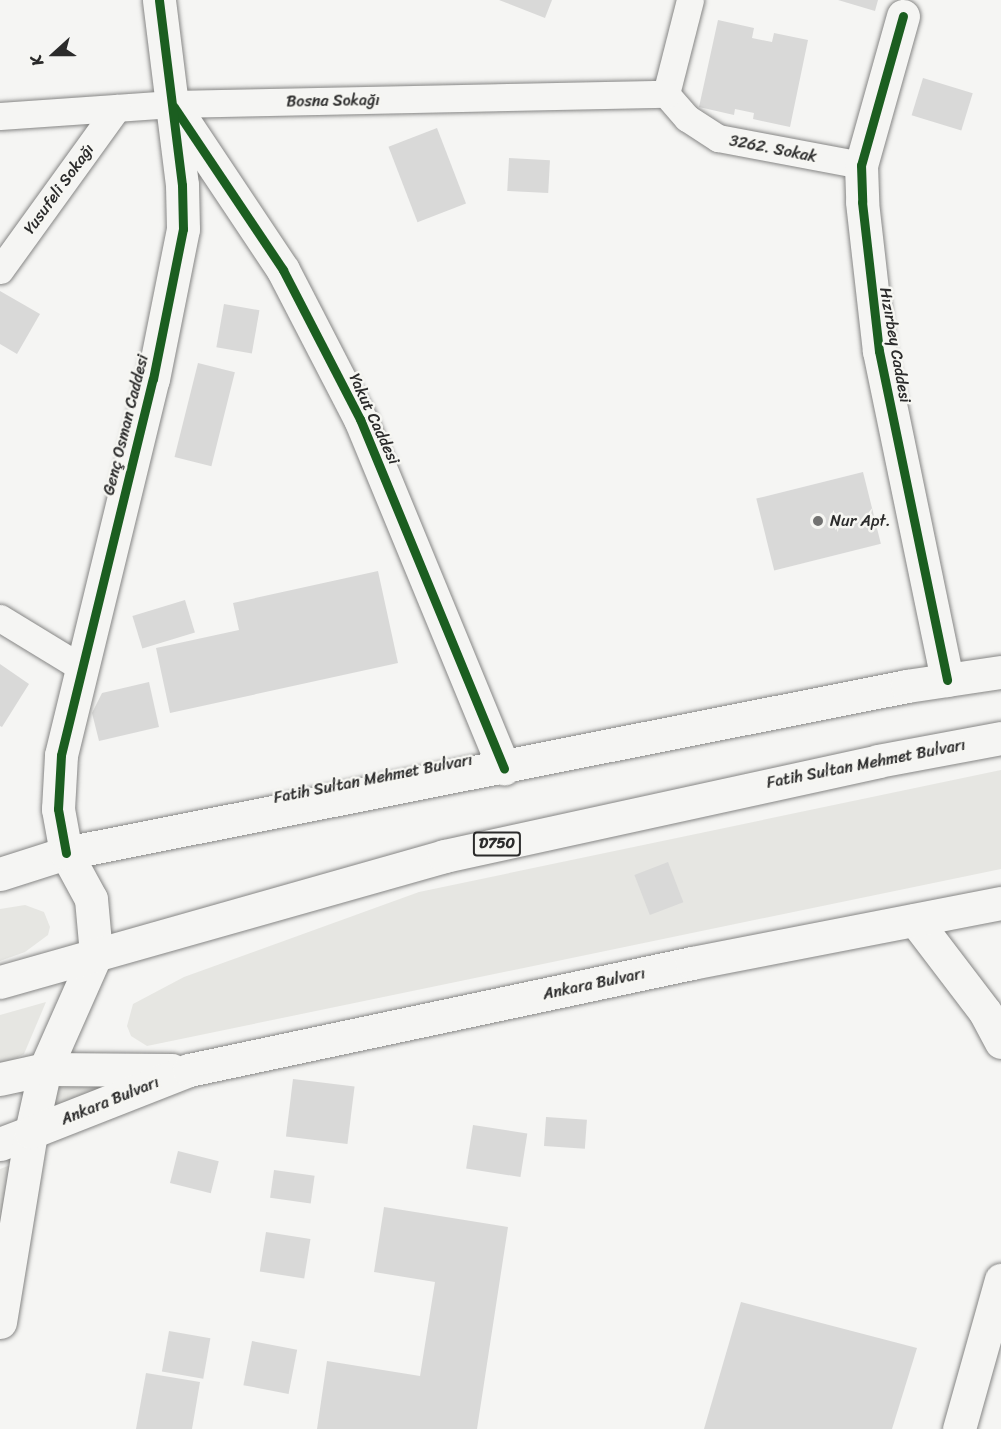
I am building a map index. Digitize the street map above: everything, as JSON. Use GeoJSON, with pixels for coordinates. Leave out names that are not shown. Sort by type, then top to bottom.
{"type":"FeatureCollection","features":[{"type":"Feature","properties":{"kind":"main road","name":"Genç Osman Caddesi"},"geometry":{"type":"LineString","coordinates":[[96,954],[91,899],[66,853],[57,808],[58,782],[82,668],[174,288],[183,229],[182,185],[159,0]]}},
{"type":"Feature","properties":{"kind":"main road","name":"Hızırbey Caddesi"},"geometry":{"type":"LineString","coordinates":[[903,15],[861,165],[869,278],[879,351],[947,680]]}},
{"type":"Feature","properties":{"kind":"main road","name":"Yakut Caddesi"},"geometry":{"type":"LineString","coordinates":[[173,104],[283,270],[360,419],[504,769]]}},
{"type":"Feature","properties":{"kind":"main road","name":"Fatih Sultan Mehmet Bulvarı"},"geometry":{"type":"LineString","coordinates":[[0,874],[66,853],[504,769],[947,680],[1001,672]]}},
{"type":"Feature","properties":{"kind":"main road","name":"Fatih Sultan Mehmet Bulvarı"},"geometry":{"type":"LineString","coordinates":[[0,982],[444,856],[878,761],[1001,738]]}},
{"type":"Feature","properties":{"kind":"main road","name":"Ankara Bulvarı"},"geometry":{"type":"LineString","coordinates":[[0,1144],[189,1070],[1001,903]]}},
{"type":"Feature","properties":{"kind":"main road"},"geometry":{"type":"LineString","coordinates":[[915,920],[985,1012],[1001,1042]]}},
{"type":"Feature","properties":{"kind":"main road","name":"Ankara Bulvarı"},"geometry":{"type":"LineString","coordinates":[[31,1132],[45,1069],[96,954]]}},
{"type":"Feature","properties":{"kind":"main road","name":"Ankara Bulvarı"},"geometry":{"type":"LineString","coordinates":[[0,1079],[45,1069],[189,1070]]}},
{"type":"Feature","properties":{"kind":"main road"},"geometry":{"type":"LineString","coordinates":[[2,1296],[31,1132]]}},
{"type":"Feature","properties":{"kind":"main road"},"geometry":{"type":"LineString","coordinates":[[959,1429],[1001,1280]]}},
{"type":"Feature","properties":{"kind":"street"},"geometry":{"type":"LineString","coordinates":[[666,94],[690,0]]}},
{"type":"Feature","properties":{"kind":"street","name":"Bosna Sokağı"},"geometry":{"type":"LineString","coordinates":[[0,116],[173,104],[666,94]]}},
{"type":"Feature","properties":{"kind":"street","name":"3262. Sokak"},"geometry":{"type":"LineString","coordinates":[[666,94],[687,118],[718,138],[861,165]]}},
{"type":"Feature","properties":{"kind":"street","name":"Yusufeli Sokağı"},"geometry":{"type":"LineString","coordinates":[[0,270],[117,108]]}},
{"type":"Feature","properties":{"kind":"street"},"geometry":{"type":"LineString","coordinates":[[0,618],[82,668]]}},
{"type":"Feature","properties":{"kind":"shaded area"},"geometry":{"type":"Polygon","coordinates":[[[1001,770],[1001,869],[147,1046],[131,1036],[127,1026],[133,1004],[184,977],[419,892],[1001,770]]]}},
{"type":"Feature","properties":{"kind":"shaded area"},"geometry":{"type":"Polygon","coordinates":[[[25,905],[44,912],[50,927],[48,935],[25,952],[0,961],[0,909],[25,905]]]}},
{"type":"Feature","properties":{"kind":"shaded area"},"geometry":{"type":"Polygon","coordinates":[[[46,1002],[24,1054],[0,1066],[0,1015],[46,1002]]]}},
{"type":"Feature","properties":{"kind":"shaded area"},"geometry":{"type":"Polygon","coordinates":[[[105,1079],[109,1088],[54,1106],[50,1098],[62,1082],[105,1079]]]}},
{"type":"Feature","properties":{"kind":"shaded area"},"geometry":{"type":"Polygon","coordinates":[[[11,1165],[0,1223],[0,1169],[11,1165]]]}},
{"type":"Feature","properties":{"kind":"building"},"geometry":{"type":"Polygon","coordinates":[[[499,0],[552,0],[545,18],[499,0]]]}},
{"type":"Feature","properties":{"kind":"building"},"geometry":{"type":"Polygon","coordinates":[[[838,0],[878,0],[875,11],[838,0]]]}},
{"type":"Feature","properties":{"kind":"building"},"geometry":{"type":"Polygon","coordinates":[[[718,20],[754,28],[752,38],[772,42],[774,33],[808,40],[790,127],[753,119],[754,113],[735,109],[734,115],[699,107],[718,20]]]}},
{"type":"Feature","properties":{"kind":"building"},"geometry":{"type":"Polygon","coordinates":[[[923,78],[973,93],[961,130],[912,115],[923,78]]]}},
{"type":"Feature","properties":{"kind":"building"},"geometry":{"type":"Polygon","coordinates":[[[437,128],[466,204],[417,222],[388,147],[437,128]]]}},
{"type":"Feature","properties":{"kind":"building"},"geometry":{"type":"Polygon","coordinates":[[[509,158],[550,160],[548,193],[507,191],[509,158]]]}},
{"type":"Feature","properties":{"kind":"building"},"geometry":{"type":"Polygon","coordinates":[[[0,291],[40,314],[17,354],[0,344],[0,291]]]}},
{"type":"Feature","properties":{"kind":"building"},"geometry":{"type":"Polygon","coordinates":[[[224,304],[259,310],[252,354],[216,347],[224,304]]]}},
{"type":"Feature","properties":{"kind":"building"},"geometry":{"type":"Polygon","coordinates":[[[198,363],[235,372],[211,466],[175,457],[198,363]]]}},
{"type":"Feature","properties":{"kind":"building","name":"Nur Apt."},"geometry":{"type":"Polygon","coordinates":[[[863,472],[881,544],[774,570],[756,499],[863,472]]]}},
{"type":"Feature","properties":{"kind":"building"},"geometry":{"type":"Polygon","coordinates":[[[378,571],[398,663],[170,713],[156,648],[239,630],[233,603],[378,571]]]}},
{"type":"Feature","properties":{"kind":"building"},"geometry":{"type":"Polygon","coordinates":[[[185,600],[195,633],[142,649],[132,616],[185,600]]]}},
{"type":"Feature","properties":{"kind":"building"},"geometry":{"type":"Polygon","coordinates":[[[0,664],[29,684],[2,727],[0,726],[0,664]]]}},
{"type":"Feature","properties":{"kind":"building"},"geometry":{"type":"Polygon","coordinates":[[[149,682],[159,727],[99,741],[92,713],[102,693],[149,682]]]}},
{"type":"Feature","properties":{"kind":"building"},"geometry":{"type":"Polygon","coordinates":[[[668,862],[683,902],[650,915],[634,875],[668,862]]]}},
{"type":"Feature","properties":{"kind":"building"},"geometry":{"type":"Polygon","coordinates":[[[293,1079],[355,1087],[347,1144],[286,1137],[293,1079]]]}},
{"type":"Feature","properties":{"kind":"building"},"geometry":{"type":"Polygon","coordinates":[[[546,1117],[587,1120],[585,1149],[544,1146],[546,1117]]]}},
{"type":"Feature","properties":{"kind":"building"},"geometry":{"type":"Polygon","coordinates":[[[473,1125],[527,1134],[520,1177],[466,1168],[473,1125]]]}},
{"type":"Feature","properties":{"kind":"building"},"geometry":{"type":"Polygon","coordinates":[[[178,1151],[219,1161],[211,1193],[170,1183],[178,1151]]]}},
{"type":"Feature","properties":{"kind":"building"},"geometry":{"type":"Polygon","coordinates":[[[274,1170],[315,1176],[311,1203],[270,1198],[274,1170]]]}},
{"type":"Feature","properties":{"kind":"building"},"geometry":{"type":"Polygon","coordinates":[[[384,1207],[508,1227],[477,1429],[317,1429],[327,1361],[420,1376],[435,1282],[374,1272],[384,1207]]]}},
{"type":"Feature","properties":{"kind":"building"},"geometry":{"type":"Polygon","coordinates":[[[266,1232],[310,1239],[304,1279],[260,1272],[266,1232]]]}},
{"type":"Feature","properties":{"kind":"building"},"geometry":{"type":"Polygon","coordinates":[[[741,1302],[917,1348],[892,1429],[704,1429],[741,1302]]]}},
{"type":"Feature","properties":{"kind":"building"},"geometry":{"type":"Polygon","coordinates":[[[169,1331],[210,1338],[203,1379],[162,1371],[169,1331]]]}},
{"type":"Feature","properties":{"kind":"building"},"geometry":{"type":"Polygon","coordinates":[[[252,1341],[297,1350],[289,1394],[243,1385],[252,1341]]]}},
{"type":"Feature","properties":{"kind":"building"},"geometry":{"type":"Polygon","coordinates":[[[146,1373],[200,1382],[192,1429],[136,1429],[146,1373]]]}},
{"type":"Feature","properties":{"kind":"cycle path"},"geometry":{"type":"LineString","coordinates":[[66,853],[58,809],[61,755],[153,379],[183,229],[182,185],[159,0]]}},
{"type":"Feature","properties":{"kind":"cycle path"},"geometry":{"type":"LineString","coordinates":[[903,16],[861,165],[862,202],[879,351],[947,680]]}},
{"type":"Feature","properties":{"kind":"cycle path"},"geometry":{"type":"LineString","coordinates":[[174,107],[283,270],[360,419],[504,769]]}},
{"type":"Feature","properties":{"kind":"place","name":"Nur Apt."},"geometry":{"type":"Point","coordinates":[818,521]}}]}
